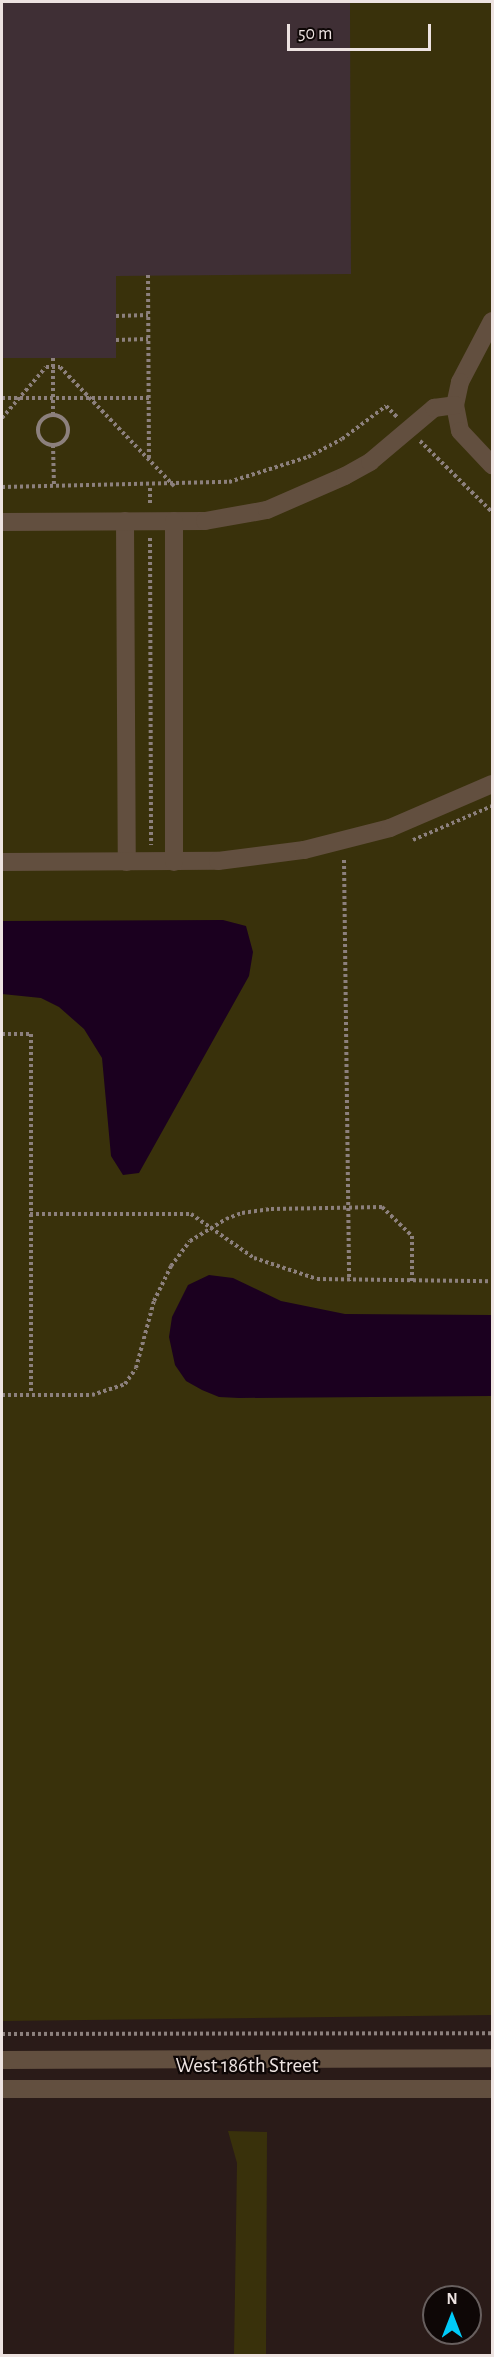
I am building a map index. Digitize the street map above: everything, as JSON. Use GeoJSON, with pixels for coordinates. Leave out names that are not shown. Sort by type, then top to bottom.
{"type":"FeatureCollection","features":[{"type":"Feature","properties":{"kind":"street"},"geometry":{"type":"LineString","coordinates":[[492,321],[460,382],[455,405],[460,431],[492,465]]}},
{"type":"Feature","properties":{"kind":"street"},"geometry":{"type":"LineString","coordinates":[[2,522],[174,521],[241,516],[290,503],[370,462],[435,408],[455,405]]}},
{"type":"Feature","properties":{"kind":"street"},"geometry":{"type":"LineString","coordinates":[[125,521],[127,862]]}},
{"type":"Feature","properties":{"kind":"street"},"geometry":{"type":"LineString","coordinates":[[174,521],[174,862]]}},
{"type":"Feature","properties":{"kind":"street"},"geometry":{"type":"LineString","coordinates":[[2,862],[174,862],[258,857],[351,841],[427,815],[492,784]]}},
{"type":"Feature","properties":{"kind":"street","name":"West 186th Street"},"geometry":{"type":"LineString","coordinates":[[2,2060],[492,2058]]}},
{"type":"Feature","properties":{"kind":"street","name":"West 186th Street"},"geometry":{"type":"LineString","coordinates":[[2,2089],[492,2089]]}},
{"type":"Feature","properties":{"kind":"path"},"geometry":{"type":"LineString","coordinates":[[148,275],[149,460]]}},
{"type":"Feature","properties":{"kind":"path"},"geometry":{"type":"LineString","coordinates":[[116,316],[148,315]]}},
{"type":"Feature","properties":{"kind":"path"},"geometry":{"type":"LineString","coordinates":[[116,340],[148,339]]}},
{"type":"Feature","properties":{"kind":"path"},"geometry":{"type":"LineString","coordinates":[[53,358],[53,414]]}},
{"type":"Feature","properties":{"kind":"path"},"geometry":{"type":"LineString","coordinates":[[2,417],[46,367],[60,367],[174,486]]}},
{"type":"Feature","properties":{"kind":"path"},"geometry":{"type":"LineString","coordinates":[[2,398],[149,398]]}},
{"type":"Feature","properties":{"kind":"path"},"geometry":{"type":"LineString","coordinates":[[2,487],[174,486],[229,482],[278,470],[342,439],[386,406],[492,512]]}},
{"type":"Feature","properties":{"kind":"path"},"geometry":{"type":"LineString","coordinates":[[53,414],[63,417],[69,428],[64,441],[53,445],[42,441],[38,432],[41,421],[53,414]]}},
{"type":"Feature","properties":{"kind":"path"},"geometry":{"type":"LineString","coordinates":[[53,445],[54,486]]}},
{"type":"Feature","properties":{"kind":"path"},"geometry":{"type":"LineString","coordinates":[[150,486],[151,862]]}},
{"type":"Feature","properties":{"kind":"path"},"geometry":{"type":"LineString","coordinates":[[344,860],[349,1281]]}},
{"type":"Feature","properties":{"kind":"path"},"geometry":{"type":"LineString","coordinates":[[2,1034],[31,1034],[31,1394]]}},
{"type":"Feature","properties":{"kind":"path"},"geometry":{"type":"LineString","coordinates":[[2,1395],[92,1395],[125,1384],[136,1368],[146,1324],[162,1282],[190,1242],[226,1219],[255,1210],[382,1207],[412,1236],[412,1282]]}},
{"type":"Feature","properties":{"kind":"path"},"geometry":{"type":"LineString","coordinates":[[30,1214],[176,1212],[191,1214],[213,1227],[254,1258],[276,1268],[317,1279],[412,1282],[492,1281]]}},
{"type":"Feature","properties":{"kind":"path"},"geometry":{"type":"LineString","coordinates":[[2,2034],[492,2033]]}},
{"type":"Feature","properties":{"kind":"shaded area"},"geometry":{"type":"Polygon","coordinates":[[[2,2],[492,2],[492,2015],[2,2021],[2,2]]]}},
{"type":"Feature","properties":{"kind":"shaded area"},"geometry":{"type":"Polygon","coordinates":[[[223,920],[246,926],[253,952],[249,976],[139,1173],[123,1175],[111,1156],[102,1058],[84,1029],[59,1007],[41,998],[2,994],[2,921],[223,920]]]}},
{"type":"Feature","properties":{"kind":"shaded area"},"geometry":{"type":"Polygon","coordinates":[[[209,1275],[233,1278],[281,1301],[345,1314],[492,1315],[492,1396],[239,1398],[219,1397],[202,1390],[186,1381],[175,1365],[169,1337],[172,1317],[188,1285],[209,1275]]]}},
{"type":"Feature","properties":{"kind":"shaded area"},"geometry":{"type":"Polygon","coordinates":[[[228,2131],[267,2132],[266,2355],[234,2355],[237,2163],[228,2131]]]}},
{"type":"Feature","properties":{"kind":"building"},"geometry":{"type":"Polygon","coordinates":[[[2,2],[350,2],[351,274],[116,276],[116,358],[2,358],[2,2]]]}}]}
